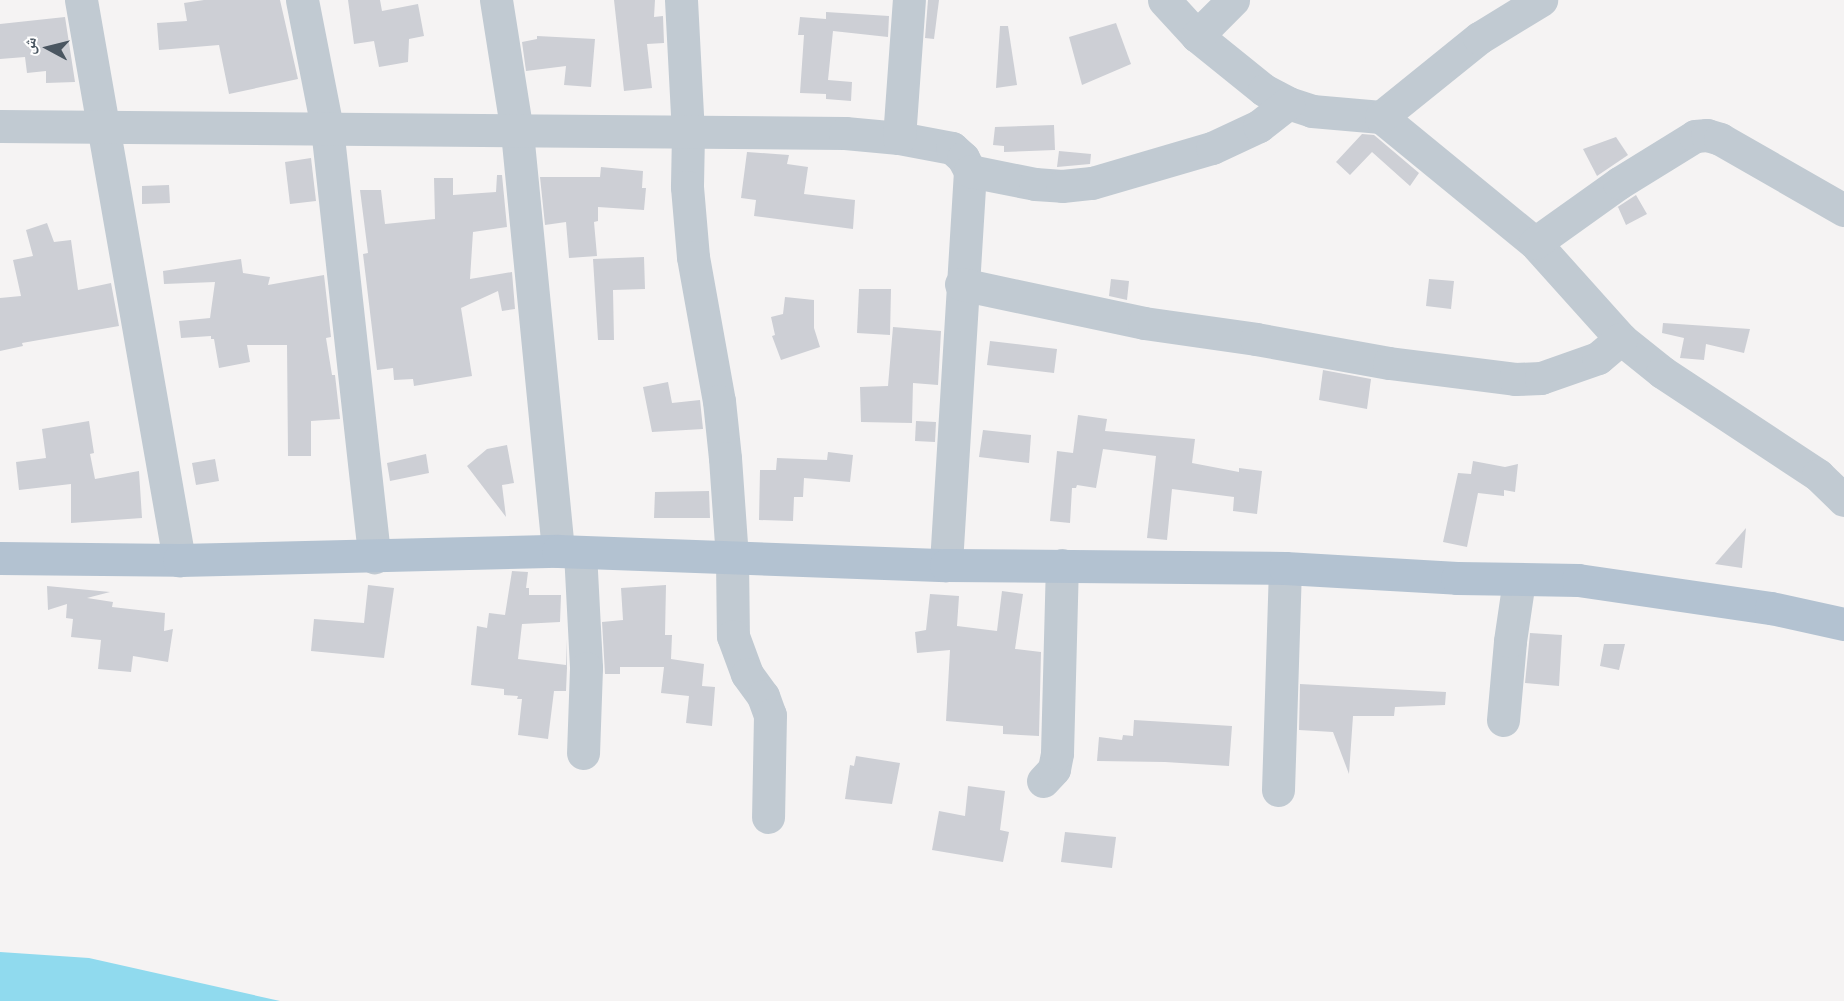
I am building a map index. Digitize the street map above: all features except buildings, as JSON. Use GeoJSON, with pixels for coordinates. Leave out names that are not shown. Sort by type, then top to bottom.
{"type":"FeatureCollection","features":[{"type":"Feature","properties":{"kind":"main road"},"geometry":{"type":"LineString","coordinates":[[0,558],[179,560],[569,551],[732,559],[946,565],[1286,568],[1519,580],[1578,580],[1675,592],[1771,608],[1844,624]]}},
{"type":"Feature","properties":{"kind":"street"},"geometry":{"type":"LineString","coordinates":[[81,0],[179,560]]}},
{"type":"Feature","properties":{"kind":"street"},"geometry":{"type":"LineString","coordinates":[[302,0],[327,128],[374,557]]}},
{"type":"Feature","properties":{"kind":"street"},"geometry":{"type":"LineString","coordinates":[[496,0],[517,132],[569,551],[586,668],[583,753]]}},
{"type":"Feature","properties":{"kind":"street"},"geometry":{"type":"LineString","coordinates":[[681,0],[688,134],[687,187],[693,257],[719,401],[732,559],[733,636],[747,674],[763,696],[770,715],[768,817]]}},
{"type":"Feature","properties":{"kind":"street"},"geometry":{"type":"LineString","coordinates":[[898,138],[909,0]]}},
{"type":"Feature","properties":{"kind":"street"},"geometry":{"type":"LineString","coordinates":[[1164,0],[1197,36],[1264,90],[1288,103],[1312,111],[1381,117],[1535,243],[1622,339],[1662,372],[1818,475],[1844,500]]}},
{"type":"Feature","properties":{"kind":"street"},"geometry":{"type":"LineString","coordinates":[[1197,36],[1233,0]]}},
{"type":"Feature","properties":{"kind":"street"},"geometry":{"type":"LineString","coordinates":[[1381,117],[1479,38],[1541,0]]}},
{"type":"Feature","properties":{"kind":"street"},"geometry":{"type":"LineString","coordinates":[[970,171],[1035,184],[1062,186],[1092,183],[1212,147],[1259,126],[1288,103]]}},
{"type":"Feature","properties":{"kind":"street"},"geometry":{"type":"LineString","coordinates":[[0,126],[327,128],[688,134],[845,133],[898,138],[952,148],[963,158],[970,171],[946,565]]}},
{"type":"Feature","properties":{"kind":"street"},"geometry":{"type":"LineString","coordinates":[[1535,243],[1620,183],[1695,136],[1707,135],[1720,139],[1844,210]]}},
{"type":"Feature","properties":{"kind":"street"},"geometry":{"type":"LineString","coordinates":[[962,284],[1144,323],[1256,339],[1389,363],[1515,379],[1541,378],[1598,358],[1622,339]]}},
{"type":"Feature","properties":{"kind":"street"},"geometry":{"type":"LineString","coordinates":[[1043,781],[1054,769],[1057,753],[1062,565]]}},
{"type":"Feature","properties":{"kind":"street"},"geometry":{"type":"LineString","coordinates":[[1278,790],[1286,568]]}},
{"type":"Feature","properties":{"kind":"street"},"geometry":{"type":"LineString","coordinates":[[1503,720],[1510,641],[1519,580]]}},
{"type":"Feature","properties":{"kind":"water"},"geometry":{"type":"Polygon","coordinates":[[[0,952],[89,958],[280,1001],[0,1001],[0,952]]]}}]}
